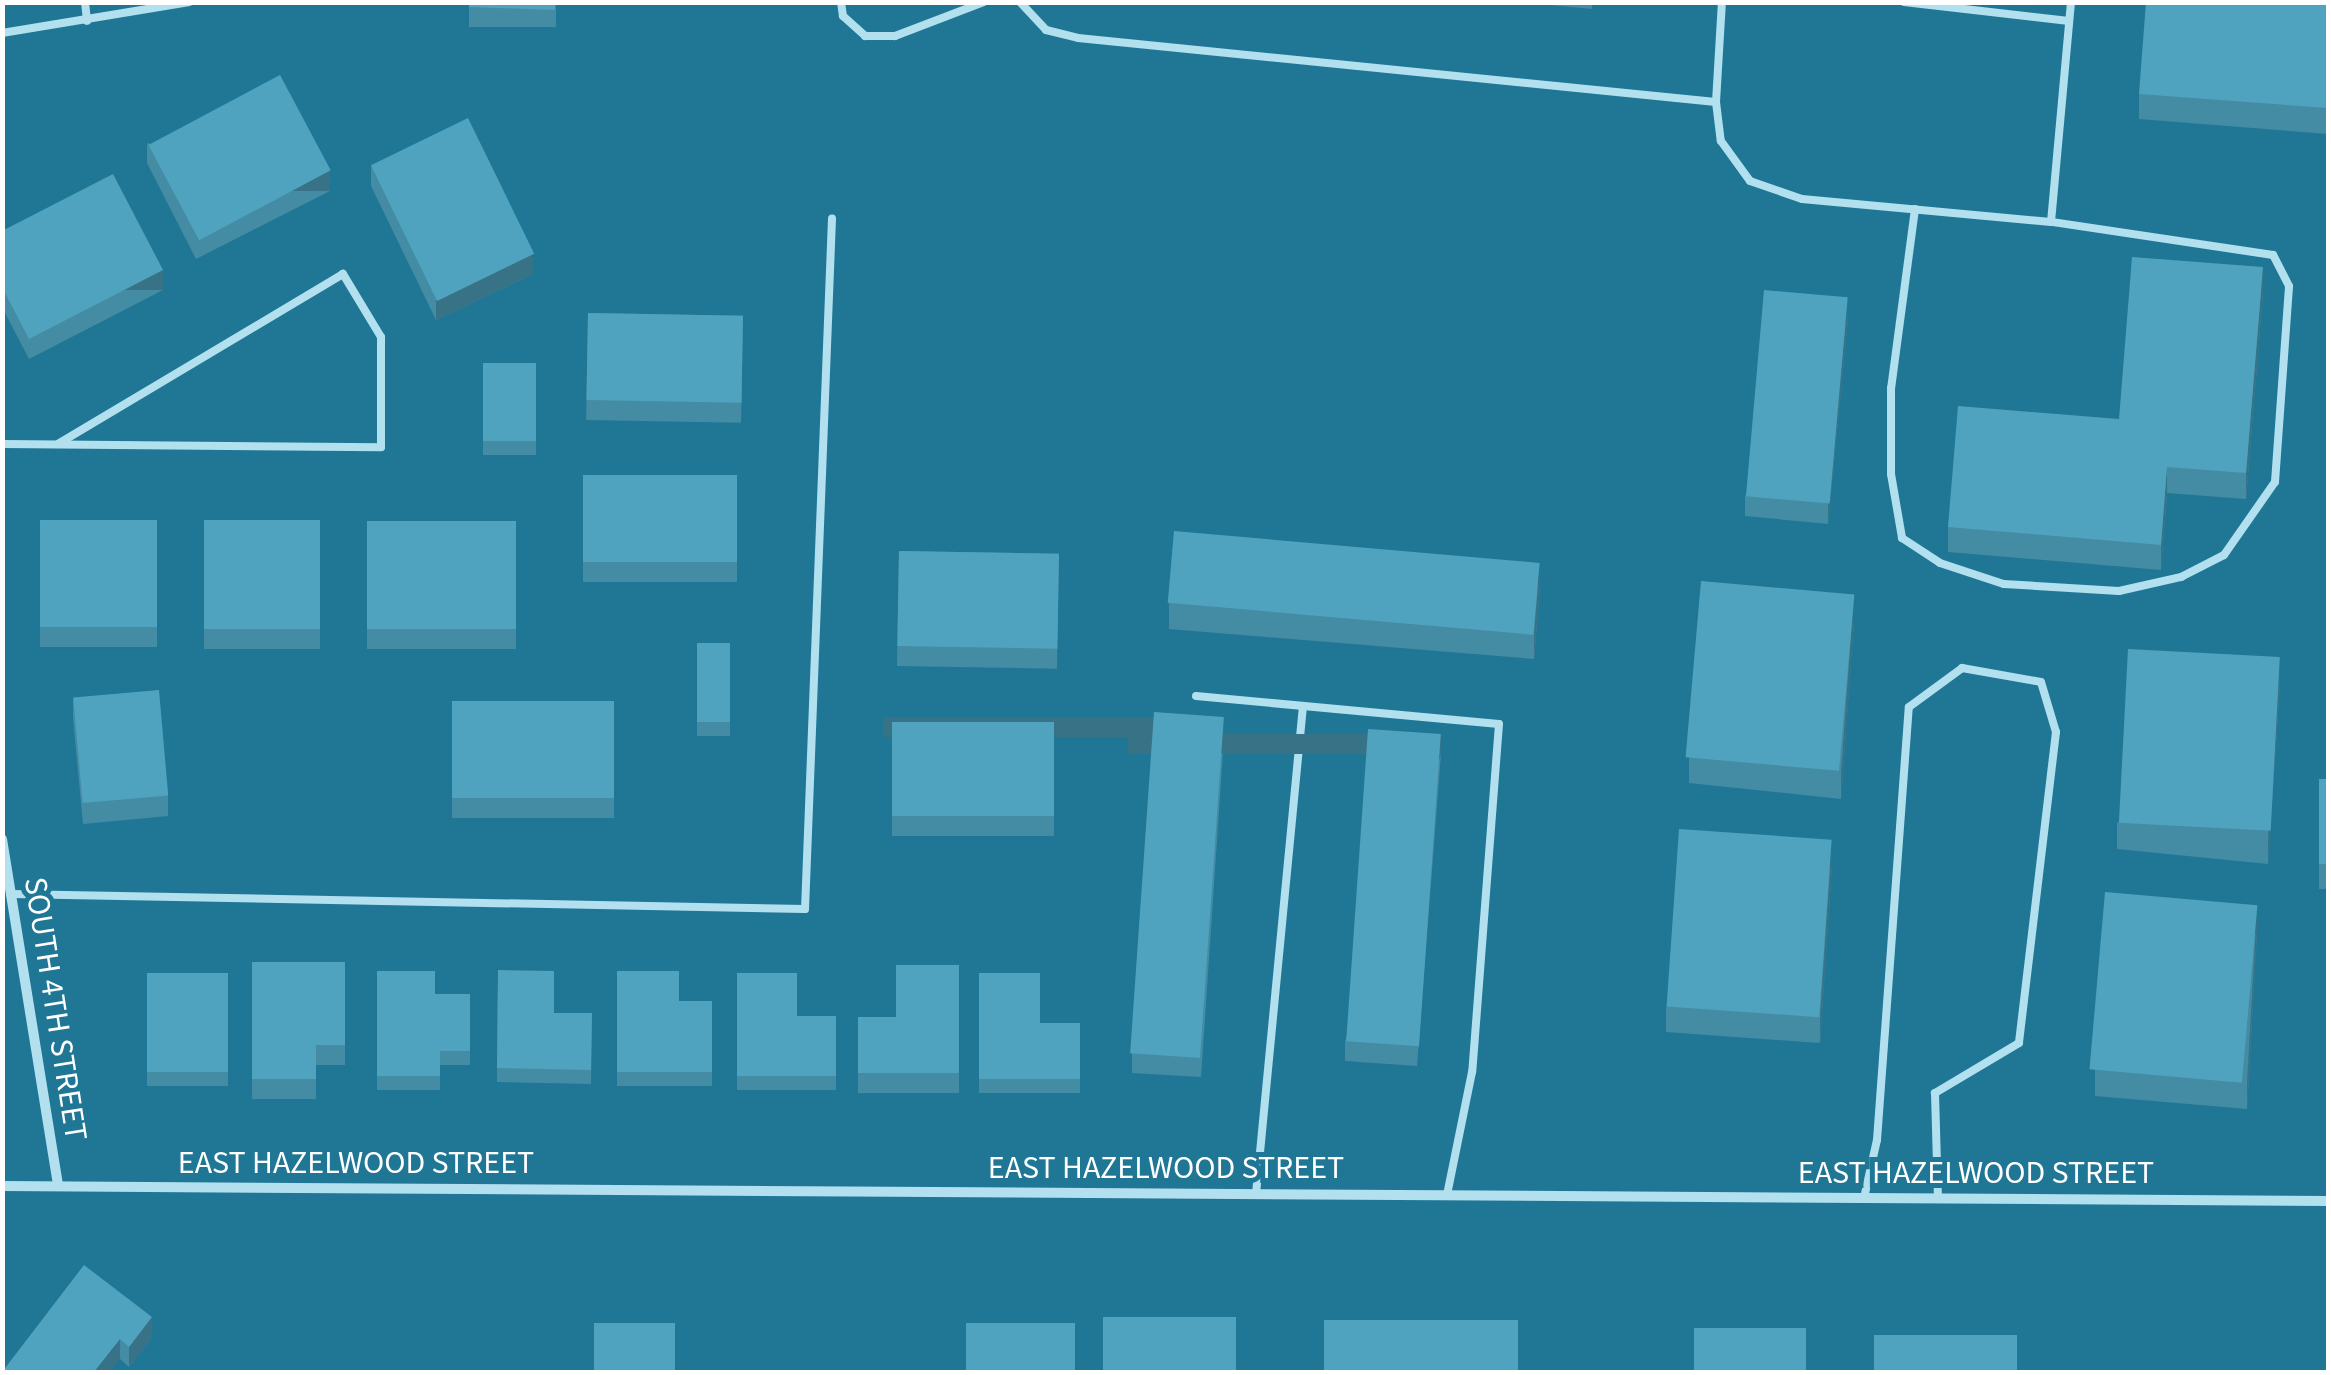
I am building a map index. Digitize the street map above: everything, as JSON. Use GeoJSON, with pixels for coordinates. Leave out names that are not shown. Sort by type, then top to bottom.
{"type":"FeatureCollection","features":[{"type":"Feature","properties":{"kind":"street","name":"SOUTH 4TH STREET"},"geometry":{"type":"LineString","coordinates":[[2,839],[58,1186]]}},
{"type":"Feature","properties":{"kind":"street","name":"EAST HAZELWOOD STREET"},"geometry":{"type":"LineString","coordinates":[[2,1186],[2328,1201]]}},
{"type":"Feature","properties":{"kind":"lane"},"geometry":{"type":"LineString","coordinates":[[85,2],[88,21]]}},
{"type":"Feature","properties":{"kind":"lane"},"geometry":{"type":"LineString","coordinates":[[2,33],[189,2]]}},
{"type":"Feature","properties":{"kind":"lane"},"geometry":{"type":"LineString","coordinates":[[841,2],[843,16],[864,36],[896,36],[984,2]]}},
{"type":"Feature","properties":{"kind":"lane"},"geometry":{"type":"LineString","coordinates":[[1020,2],[1046,30],[1078,38],[1716,102]]}},
{"type":"Feature","properties":{"kind":"lane"},"geometry":{"type":"LineString","coordinates":[[1722,2],[1716,102],[1721,142],[1750,181],[1802,199],[1915,209],[2052,222],[2274,255],[2289,286],[2275,482],[2224,554],[2181,577],[2120,590],[2004,584],[1940,563],[1902,538],[1891,474],[1891,388],[1915,209]]}},
{"type":"Feature","properties":{"kind":"lane"},"geometry":{"type":"LineString","coordinates":[[1904,2],[2070,21]]}},
{"type":"Feature","properties":{"kind":"lane"},"geometry":{"type":"LineString","coordinates":[[2052,222],[2071,2]]}},
{"type":"Feature","properties":{"kind":"lane"},"geometry":{"type":"LineString","coordinates":[[12,894],[805,909],[832,219]]}},
{"type":"Feature","properties":{"kind":"lane"},"geometry":{"type":"LineString","coordinates":[[2,444],[381,447],[381,337],[343,274],[58,444]]}},
{"type":"Feature","properties":{"kind":"lane"},"geometry":{"type":"LineString","coordinates":[[1864,1198],[1877,1140],[1909,707],[1962,668],[2041,682],[2056,732],[2019,1042],[1935,1093],[1938,1198]]}},
{"type":"Feature","properties":{"kind":"lane"},"geometry":{"type":"LineString","coordinates":[[1196,696],[1499,724],[1472,1072],[1447,1195]]}},
{"type":"Feature","properties":{"kind":"lane"},"geometry":{"type":"LineString","coordinates":[[1256,1194],[1304,706]]}},
{"type":"Feature","properties":{"kind":"building"},"geometry":{"type":"Polygon","coordinates":[[[469,2],[555,2],[555,10],[469,7],[469,2]]]}},
{"type":"Feature","properties":{"kind":"building"},"geometry":{"type":"Polygon","coordinates":[[[2146,2],[2328,2],[2328,108],[2139,94],[2146,2]]]}},
{"type":"Feature","properties":{"kind":"building"},"geometry":{"type":"Polygon","coordinates":[[[280,75],[331,170],[199,240],[148,145],[280,75]]]}},
{"type":"Feature","properties":{"kind":"building"},"geometry":{"type":"Polygon","coordinates":[[[468,118],[534,254],[437,301],[371,165],[468,118]]]}},
{"type":"Feature","properties":{"kind":"building"},"geometry":{"type":"Polygon","coordinates":[[[113,174],[163,270],[29,339],[2,287],[2,231],[113,174]]]}},
{"type":"Feature","properties":{"kind":"building"},"geometry":{"type":"Polygon","coordinates":[[[2132,257],[2263,267],[2246,473],[2167,467],[2161,545],[1948,527],[1958,406],[2119,419],[2132,257]]]}},
{"type":"Feature","properties":{"kind":"building"},"geometry":{"type":"Polygon","coordinates":[[[1764,290],[1848,297],[1830,504],[1746,496],[1764,290]]]}},
{"type":"Feature","properties":{"kind":"building"},"geometry":{"type":"Polygon","coordinates":[[[588,313],[743,316],[741,403],[586,400],[588,313]]]}},
{"type":"Feature","properties":{"kind":"building"},"geometry":{"type":"Polygon","coordinates":[[[483,363],[536,363],[536,441],[483,441],[483,363]]]}},
{"type":"Feature","properties":{"kind":"building"},"geometry":{"type":"Polygon","coordinates":[[[583,475],[737,475],[737,562],[583,562],[583,475]]]}},
{"type":"Feature","properties":{"kind":"building"},"geometry":{"type":"Polygon","coordinates":[[[40,520],[157,520],[157,627],[40,627],[40,520]]]}},
{"type":"Feature","properties":{"kind":"building"},"geometry":{"type":"Polygon","coordinates":[[[204,520],[320,520],[320,629],[204,629],[204,520]]]}},
{"type":"Feature","properties":{"kind":"building"},"geometry":{"type":"Polygon","coordinates":[[[367,521],[516,521],[516,629],[367,629],[367,521]]]}},
{"type":"Feature","properties":{"kind":"building"},"geometry":{"type":"Polygon","coordinates":[[[1174,531],[1540,563],[1533,635],[1168,603],[1174,531]]]}},
{"type":"Feature","properties":{"kind":"building"},"geometry":{"type":"Polygon","coordinates":[[[899,551],[1059,554],[1057,649],[897,646],[899,551]]]}},
{"type":"Feature","properties":{"kind":"building"},"geometry":{"type":"Polygon","coordinates":[[[1701,581],[1854,594],[1839,771],[1686,757],[1701,581]]]}},
{"type":"Feature","properties":{"kind":"building"},"geometry":{"type":"Polygon","coordinates":[[[697,643],[730,643],[730,722],[697,722],[697,643]]]}},
{"type":"Feature","properties":{"kind":"building"},"geometry":{"type":"Polygon","coordinates":[[[2128,649],[2280,657],[2271,831],[2119,823],[2128,649]]]}},
{"type":"Feature","properties":{"kind":"building"},"geometry":{"type":"Polygon","coordinates":[[[159,690],[168,796],[83,803],[73,697],[159,690]]]}},
{"type":"Feature","properties":{"kind":"building"},"geometry":{"type":"Polygon","coordinates":[[[452,701],[614,701],[614,798],[452,798],[452,701]]]}},
{"type":"Feature","properties":{"kind":"building"},"geometry":{"type":"Polygon","coordinates":[[[1154,712],[1224,717],[1200,1058],[1130,1053],[1154,712]]]}},
{"type":"Feature","properties":{"kind":"building"},"geometry":{"type":"Polygon","coordinates":[[[892,722],[1054,722],[1054,816],[892,816],[892,722]]]}},
{"type":"Feature","properties":{"kind":"building"},"geometry":{"type":"Polygon","coordinates":[[[1368,729],[1441,734],[1419,1046],[1346,1041],[1368,729]]]}},
{"type":"Feature","properties":{"kind":"building"},"geometry":{"type":"Polygon","coordinates":[[[2319,779],[2328,779],[2328,864],[2319,864],[2319,779]]]}},
{"type":"Feature","properties":{"kind":"building"},"geometry":{"type":"Polygon","coordinates":[[[1679,829],[1832,840],[1819,1017],[1667,1007],[1679,829]]]}},
{"type":"Feature","properties":{"kind":"building"},"geometry":{"type":"Polygon","coordinates":[[[2105,892],[2257,905],[2242,1083],[2089,1069],[2105,892]]]}},
{"type":"Feature","properties":{"kind":"building"},"geometry":{"type":"Polygon","coordinates":[[[252,962],[345,962],[345,1045],[316,1045],[316,1079],[252,1079],[252,962]]]}},
{"type":"Feature","properties":{"kind":"building"},"geometry":{"type":"Polygon","coordinates":[[[896,965],[959,965],[959,1073],[858,1073],[858,1017],[896,1017],[896,965]]]}},
{"type":"Feature","properties":{"kind":"building"},"geometry":{"type":"Polygon","coordinates":[[[498,970],[554,971],[554,1013],[592,1013],[591,1070],[497,1068],[498,970]]]}},
{"type":"Feature","properties":{"kind":"building"},"geometry":{"type":"Polygon","coordinates":[[[377,971],[435,971],[435,994],[470,994],[470,1051],[440,1051],[440,1076],[377,1076],[377,971]]]}},
{"type":"Feature","properties":{"kind":"building"},"geometry":{"type":"Polygon","coordinates":[[[617,971],[679,971],[679,1001],[712,1001],[712,1072],[617,1072],[617,971]]]}},
{"type":"Feature","properties":{"kind":"building"},"geometry":{"type":"Polygon","coordinates":[[[147,973],[228,973],[228,1072],[147,1072],[147,973]]]}},
{"type":"Feature","properties":{"kind":"building"},"geometry":{"type":"Polygon","coordinates":[[[737,973],[797,973],[797,1016],[836,1016],[836,1076],[737,1076],[737,973]]]}},
{"type":"Feature","properties":{"kind":"building"},"geometry":{"type":"Polygon","coordinates":[[[979,973],[1040,973],[1040,1023],[1080,1023],[1080,1079],[979,1079],[979,973]]]}},
{"type":"Feature","properties":{"kind":"building"},"geometry":{"type":"Polygon","coordinates":[[[84,1265],[152,1317],[129,1347],[120,1339],[94,1372],[2,1372],[84,1265]]]}},
{"type":"Feature","properties":{"kind":"building"},"geometry":{"type":"Polygon","coordinates":[[[1103,1317],[1236,1317],[1236,1372],[1103,1372],[1103,1317]]]}},
{"type":"Feature","properties":{"kind":"building"},"geometry":{"type":"Polygon","coordinates":[[[1324,1320],[1518,1320],[1518,1372],[1324,1372],[1324,1320]]]}},
{"type":"Feature","properties":{"kind":"building"},"geometry":{"type":"Polygon","coordinates":[[[594,1323],[675,1323],[675,1372],[594,1372],[594,1323]]]}},
{"type":"Feature","properties":{"kind":"building"},"geometry":{"type":"Polygon","coordinates":[[[966,1323],[1075,1323],[1075,1372],[966,1372],[966,1323]]]}},
{"type":"Feature","properties":{"kind":"building"},"geometry":{"type":"Polygon","coordinates":[[[1694,1328],[1806,1328],[1806,1372],[1694,1372],[1694,1328]]]}},
{"type":"Feature","properties":{"kind":"building"},"geometry":{"type":"Polygon","coordinates":[[[1874,1335],[2017,1335],[2017,1372],[1874,1372],[1874,1335]]]}}]}
